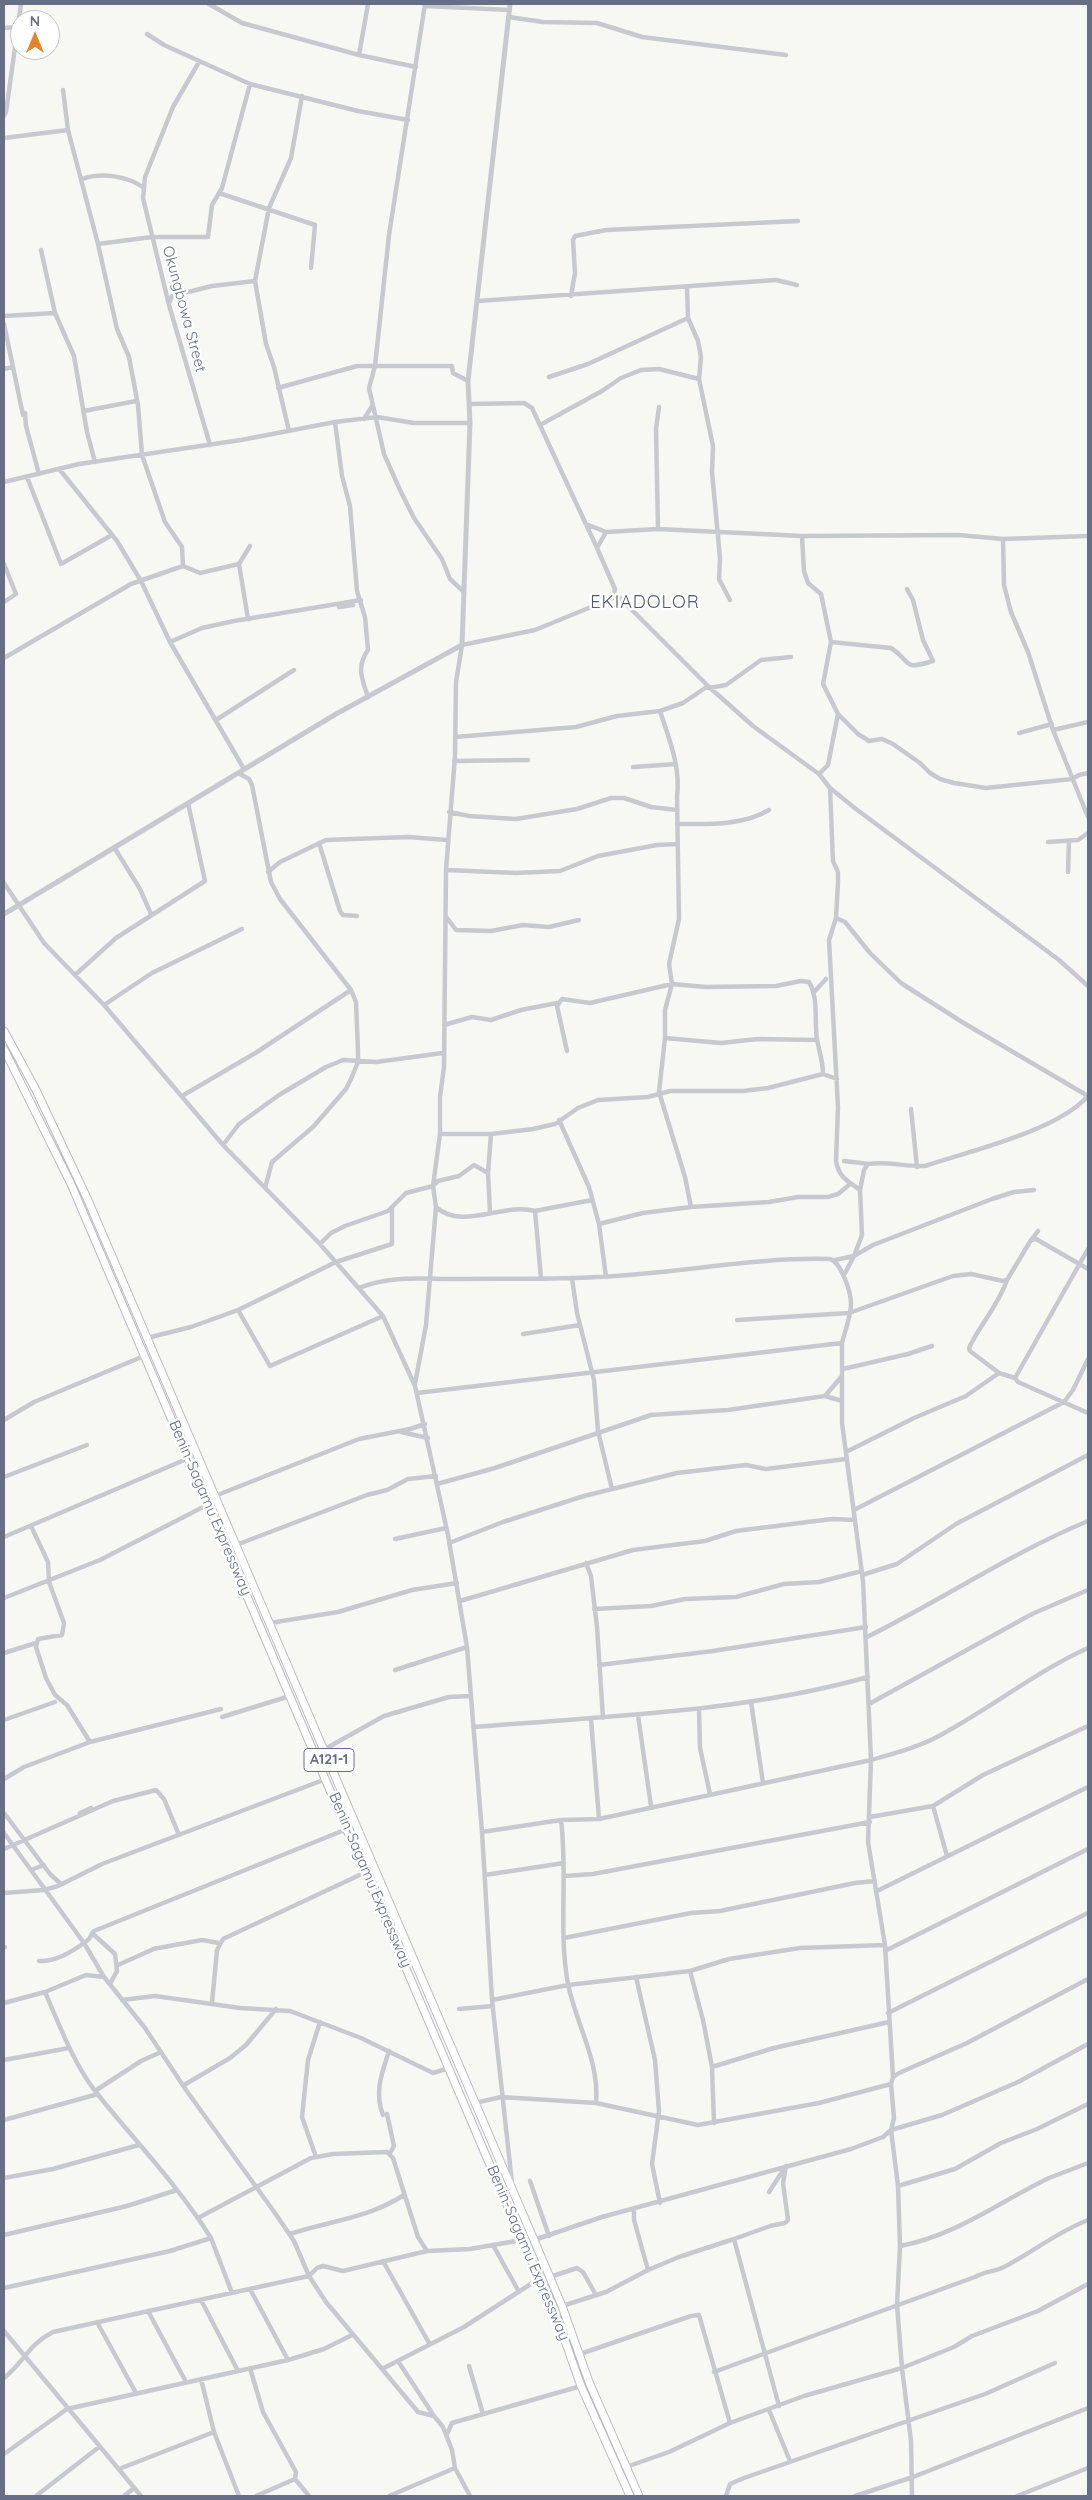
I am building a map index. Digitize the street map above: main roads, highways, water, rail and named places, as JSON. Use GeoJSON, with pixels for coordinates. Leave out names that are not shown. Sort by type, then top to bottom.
{"type":"FeatureCollection","features":[{"type":"Feature","properties":{"kind":"highway","name":"A121-1"},"geometry":{"type":"LineString","coordinates":[[4,1031],[36,1090],[88,1198],[550,2277],[589,2382],[639,2496]]}},
{"type":"Feature","properties":{"kind":"highway","name":"Benin-Sagamu Expressway"},"geometry":{"type":"LineString","coordinates":[[4,1048],[71,1184],[209,1504],[522,2240],[540,2278],[627,2495]]}},
{"type":"Feature","properties":{"kind":"district","name":"EKIADOLOR"},"geometry":{"type":"Point","coordinates":[645,603]}}]}
